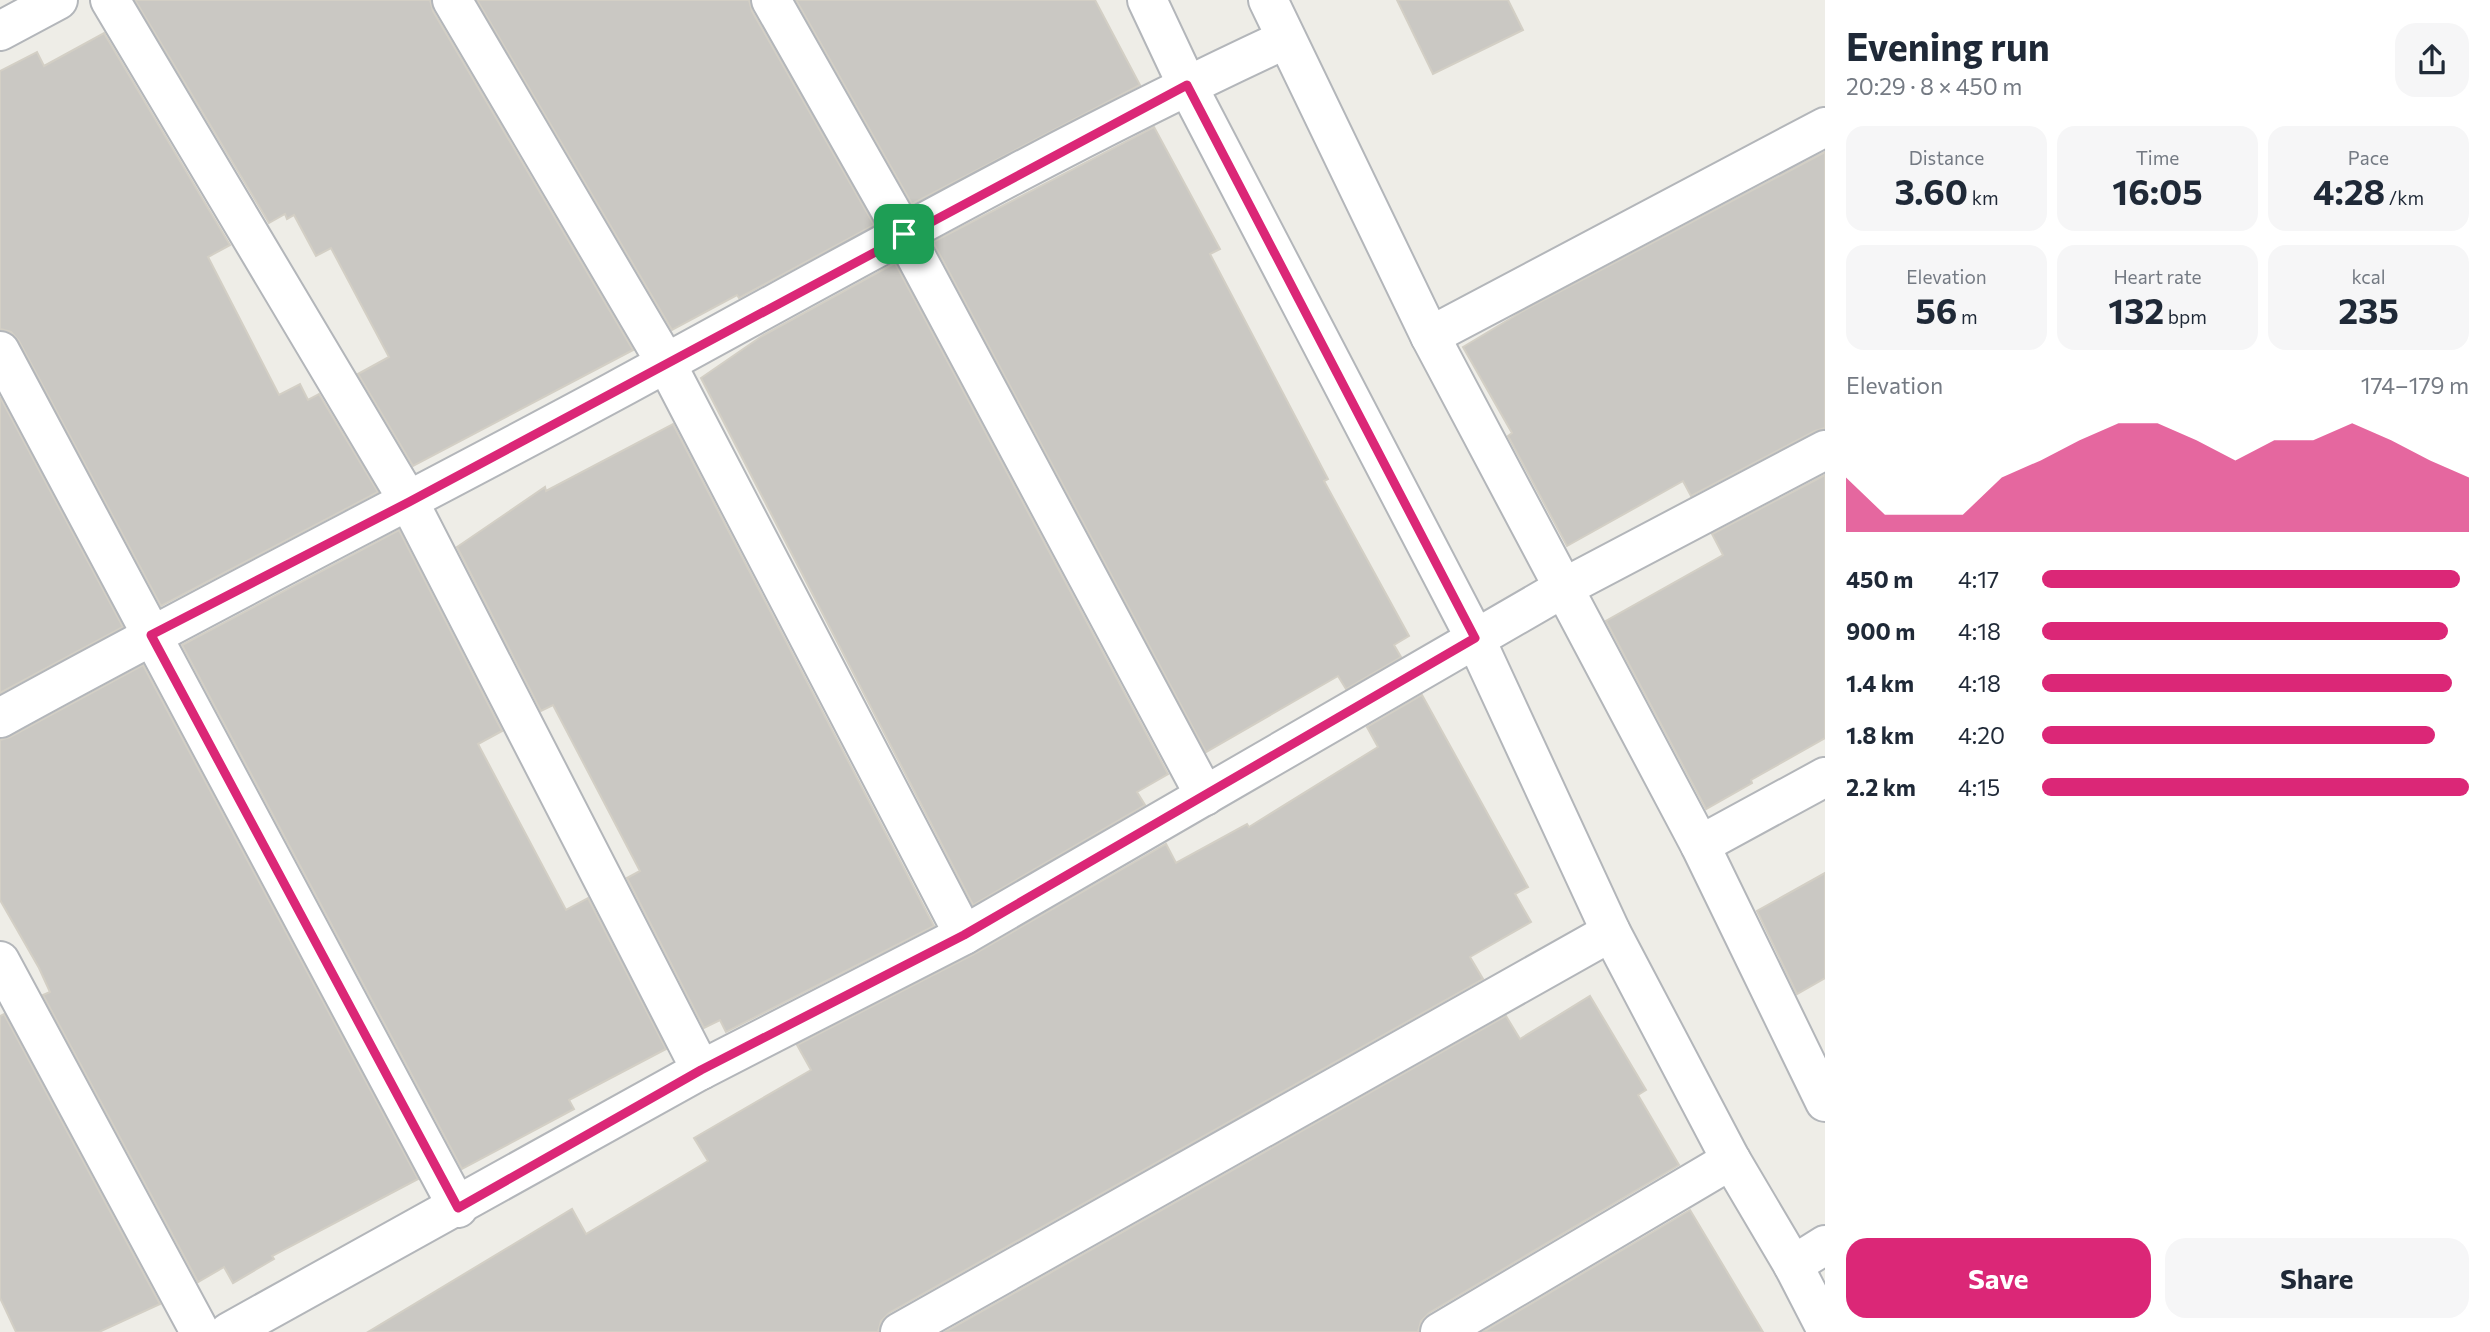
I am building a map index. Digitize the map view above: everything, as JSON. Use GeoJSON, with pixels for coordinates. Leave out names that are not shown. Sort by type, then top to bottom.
{"type":"FeatureCollection","features":[{"type":"Feature","properties":{"kind":"street"},"geometry":{"type":"LineString","coordinates":[[0,31],[58,0]]}},
{"type":"Feature","properties":{"kind":"street"},"geometry":{"type":"LineString","coordinates":[[110,0],[409,502],[701,1070]]}},
{"type":"Feature","properties":{"kind":"street"},"geometry":{"type":"LineString","coordinates":[[452,0],[666,363],[964,935]]}},
{"type":"Feature","properties":{"kind":"street"},"geometry":{"type":"LineString","coordinates":[[771,0],[904,234],[1206,796]]}},
{"type":"Feature","properties":{"kind":"street"},"geometry":{"type":"LineString","coordinates":[[1147,0],[1187,85],[1475,638],[1611,932],[1731,1160],[1793,1265],[1825,1328]]}},
{"type":"Feature","properties":{"kind":"street"},"geometry":{"type":"LineString","coordinates":[[1268,0],[1430,336],[1700,845],[1825,1102]]}},
{"type":"Feature","properties":{"kind":"street"},"geometry":{"type":"LineString","coordinates":[[0,718],[151,635],[409,502],[904,234],[1187,85],[1286,38]]}},
{"type":"Feature","properties":{"kind":"street"},"geometry":{"type":"LineString","coordinates":[[1430,336],[1825,127]]}},
{"type":"Feature","properties":{"kind":"street"},"geometry":{"type":"LineString","coordinates":[[0,351],[458,1208]]}},
{"type":"Feature","properties":{"kind":"street"},"geometry":{"type":"LineString","coordinates":[[229,1332],[458,1208],[701,1070],[964,935],[1565,587],[1825,450]]}},
{"type":"Feature","properties":{"kind":"street"},"geometry":{"type":"LineString","coordinates":[[1700,845],[1825,777]]}},
{"type":"Feature","properties":{"kind":"street"},"geometry":{"type":"LineString","coordinates":[[900,1332],[1611,932]]}},
{"type":"Feature","properties":{"kind":"street"},"geometry":{"type":"LineString","coordinates":[[0,961],[200,1332]]}},
{"type":"Feature","properties":{"kind":"street"},"geometry":{"type":"LineString","coordinates":[[1440,1332],[1731,1160]]}},
{"type":"Feature","properties":{"kind":"street"},"geometry":{"type":"LineString","coordinates":[[1793,1265],[1825,1245]]}},
{"type":"Feature","properties":{"kind":"building"},"geometry":{"type":"Polygon","coordinates":[[[135,0],[430,0],[433,11],[633,350],[413,466],[358,374],[389,357],[331,248],[316,256],[294,215],[287,219],[285,214],[269,223],[135,0]]]}},
{"type":"Feature","properties":{"kind":"building"},"geometry":{"type":"Polygon","coordinates":[[[477,0],[749,0],[752,11],[874,225],[739,298],[737,295],[672,330],[477,0]]]}},
{"type":"Feature","properties":{"kind":"building"},"geometry":{"type":"Polygon","coordinates":[[[796,0],[1095,0],[1140,85],[912,204],[796,0]]]}},
{"type":"Feature","properties":{"kind":"building"},"geometry":{"type":"Polygon","coordinates":[[[1397,0],[1508,0],[1523,30],[1433,74],[1397,0]]]}},
{"type":"Feature","properties":{"kind":"building"},"geometry":{"type":"Polygon","coordinates":[[[104,33],[230,245],[208,257],[279,395],[300,384],[308,400],[319,394],[378,492],[161,606],[19,341],[11,332],[0,329],[0,71],[37,52],[44,66],[104,33]]]}},
{"type":"Feature","properties":{"kind":"building"},"geometry":{"type":"Polygon","coordinates":[[[1154,127],[1220,249],[1210,254],[1328,479],[1324,481],[1409,636],[1394,645],[1401,657],[1346,689],[1338,676],[1206,752],[933,242],[1154,127]]]}},
{"type":"Feature","properties":{"kind":"building"},"geometry":{"type":"Polygon","coordinates":[[[1825,152],[1825,428],[1691,496],[1683,481],[1567,546],[1508,436],[1512,433],[1463,347],[1523,311],[1825,152]]]}},
{"type":"Feature","properties":{"kind":"building"},"geometry":{"type":"Polygon","coordinates":[[[895,263],[1168,774],[1137,792],[1145,805],[973,905],[701,378],[762,336],[895,263]]]}},
{"type":"Feature","properties":{"kind":"building"},"geometry":{"type":"Polygon","coordinates":[[[0,397],[123,627],[0,693],[0,397]]]}},
{"type":"Feature","properties":{"kind":"building"},"geometry":{"type":"Polygon","coordinates":[[[673,424],[934,926],[726,1032],[720,1020],[704,1028],[627,878],[640,871],[553,705],[541,711],[457,547],[545,487],[546,491],[673,424]]]}},
{"type":"Feature","properties":{"kind":"building"},"geometry":{"type":"Polygon","coordinates":[[[1825,475],[1825,738],[1706,809],[1606,621],[1723,555],[1712,534],[1825,475]]]}},
{"type":"Feature","properties":{"kind":"building"},"geometry":{"type":"Polygon","coordinates":[[[399,530],[502,731],[478,744],[566,910],[588,898],[666,1049],[569,1100],[574,1109],[462,1169],[182,645],[399,530]]]}},
{"type":"Feature","properties":{"kind":"building"},"geometry":{"type":"Polygon","coordinates":[[[143,665],[418,1179],[272,1256],[274,1259],[233,1283],[224,1267],[198,1282],[43,995],[50,992],[0,900],[0,740],[143,665]]]}},
{"type":"Feature","properties":{"kind":"building"},"geometry":{"type":"Polygon","coordinates":[[[1422,695],[1528,887],[1515,894],[1531,922],[1470,957],[1483,979],[889,1313],[881,1321],[878,1332],[368,1332],[572,1209],[586,1234],[708,1161],[694,1138],[811,1070],[797,1045],[974,954],[1166,844],[1176,863],[1247,824],[1249,827],[1378,747],[1367,727],[1422,695]]]}},
{"type":"Feature","properties":{"kind":"building"},"geometry":{"type":"Polygon","coordinates":[[[1825,873],[1825,978],[1797,994],[1757,911],[1825,873]]]}},
{"type":"Feature","properties":{"kind":"building"},"geometry":{"type":"Polygon","coordinates":[[[1590,996],[1646,1090],[1638,1095],[1679,1165],[1429,1313],[1421,1321],[1418,1332],[945,1332],[1506,1016],[1520,1039],[1590,996]]]}},
{"type":"Feature","properties":{"kind":"building"},"geometry":{"type":"Polygon","coordinates":[[[4,1014],[160,1304],[99,1332],[16,1332],[0,1298],[0,1016],[4,1014]]]}},
{"type":"Feature","properties":{"kind":"building"},"geometry":{"type":"Polygon","coordinates":[[[1690,1210],[1763,1332],[1483,1332],[1690,1210]]]}},
{"type":"Feature","properties":{"kind":"route"},"geometry":{"type":"LineString","coordinates":[[1187,85],[1475,638],[964,935],[701,1070],[458,1208],[151,635],[409,502],[904,234],[1187,85]]}}]}
